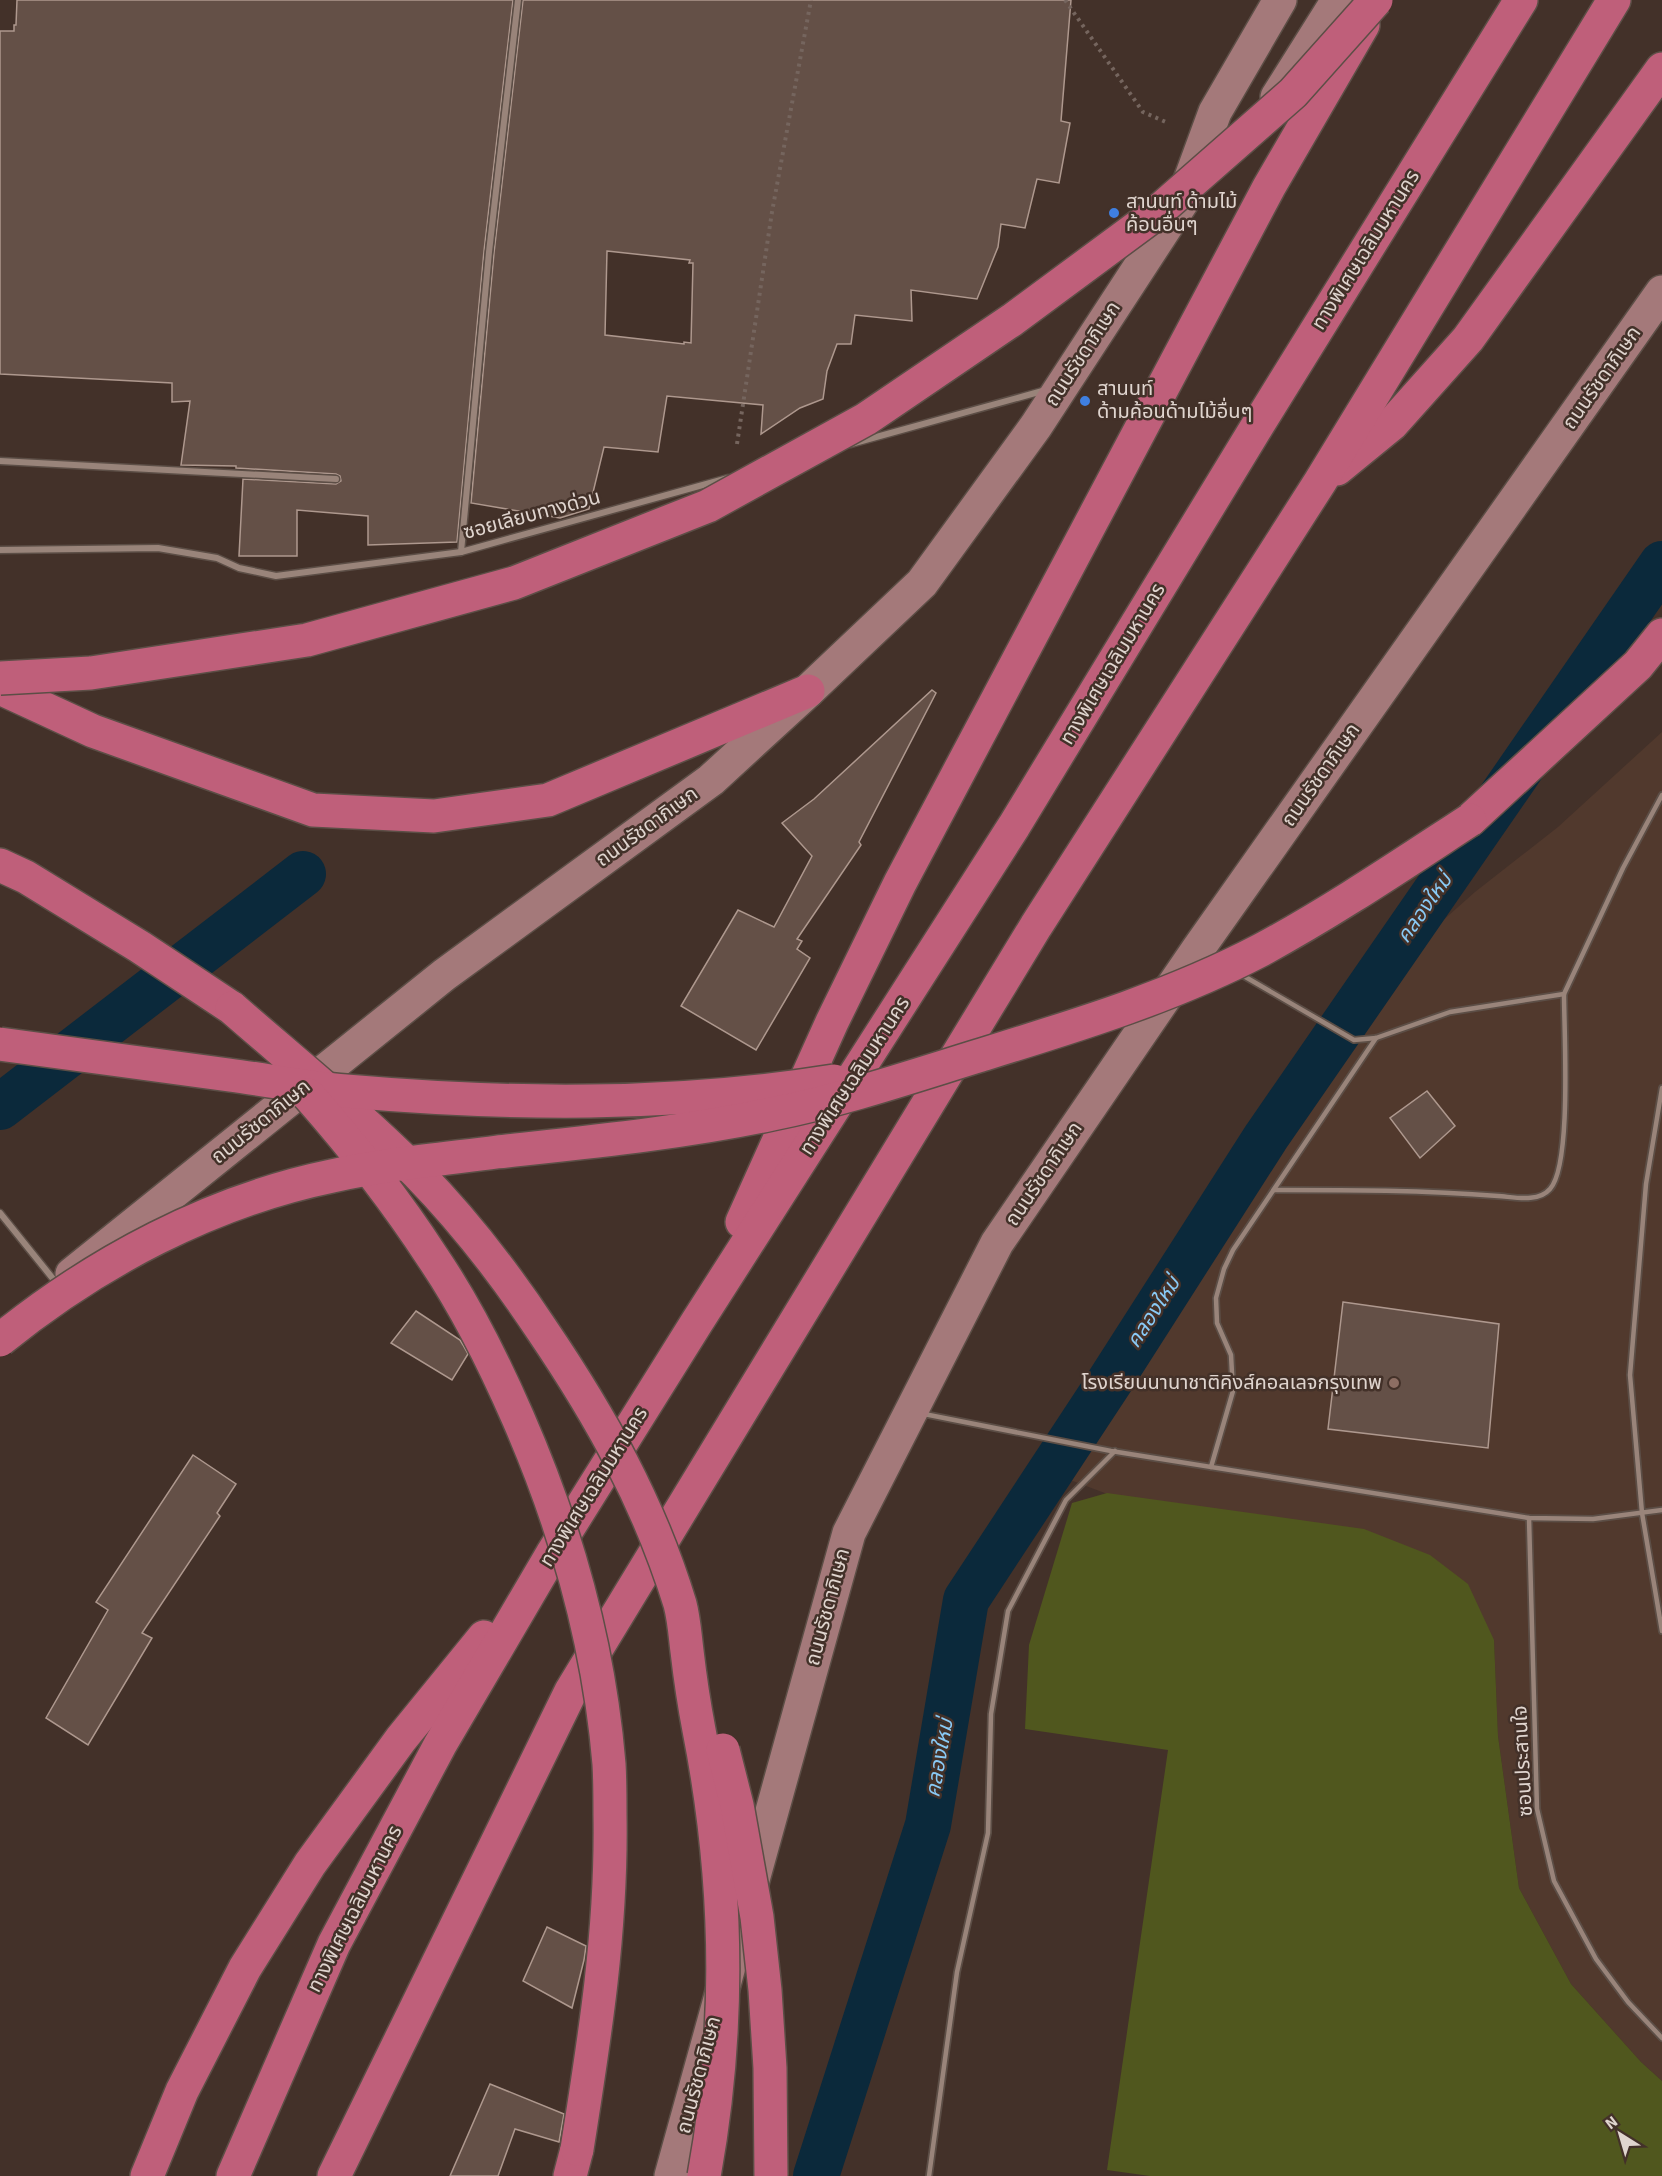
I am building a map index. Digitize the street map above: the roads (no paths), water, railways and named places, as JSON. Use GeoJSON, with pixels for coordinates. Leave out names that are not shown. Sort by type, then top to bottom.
{"type":"FeatureCollection","features":[{"type":"Feature","properties":{"kind":"highway"},"geometry":{"type":"LineString","coordinates":[[0,678],[91,673],[307,640],[514,583],[708,506],[866,419],[1012,320],[1154,215],[1293,93],[1377,0]]}},
{"type":"Feature","properties":{"kind":"highway"},"geometry":{"type":"LineString","coordinates":[[697,1322],[832,1022],[900,883],[1269,187],[1377,0]]}},
{"type":"Feature","properties":{"kind":"highway","name":"ทางพิเศษเฉลิมมหานคร"},"geometry":{"type":"LineString","coordinates":[[232,2176],[334,1944],[440,1745],[552,1554],[697,1322],[1014,826],[1250,438],[1521,0]]}},
{"type":"Feature","properties":{"kind":"highway"},"geometry":{"type":"LineString","coordinates":[[334,2176],[571,1691],[1036,926],[1320,482],[1614,0]]}},
{"type":"Feature","properties":{"kind":"highway"},"geometry":{"type":"LineString","coordinates":[[1320,482],[1392,424],[1468,339],[1662,69]]}},
{"type":"Feature","properties":{"kind":"highway"},"geometry":{"type":"LineString","coordinates":[[1470,820],[1638,665],[1662,635]]}},
{"type":"Feature","properties":{"kind":"highway"},"geometry":{"type":"LineString","coordinates":[[0,1340],[50,1302],[116,1261],[186,1224],[230,1205],[274,1191],[330,1176],[384,1166],[610,1140],[771,1115],[831,1101],[1079,1025],[1195,982],[1321,916],[1470,820],[1640,693],[1662,671]]}},
{"type":"Feature","properties":{"kind":"highway"},"geometry":{"type":"LineString","coordinates":[[0,688],[93,731],[313,810],[434,816],[548,800],[808,691]]}},
{"type":"Feature","properties":{"kind":"highway"},"geometry":{"type":"LineString","coordinates":[[0,865],[26,877],[140,947],[232,1008],[357,1116],[418,1174],[469,1230],[510,1282],[596,1413],[628,1473],[653,1530],[681,1608],[729,1770],[757,1917],[768,2031],[771,2176]]}},
{"type":"Feature","properties":{"kind":"highway"},"geometry":{"type":"LineString","coordinates":[[232,1008],[360,1157],[434,1258],[496,1368],[553,1505],[579,1585],[599,1682],[609,1765],[611,1871],[600,2001],[578,2149],[570,2176]]}},
{"type":"Feature","properties":{"kind":"highway"},"geometry":{"type":"LineString","coordinates":[[0,1044],[343,1091],[469,1099],[557,1101],[644,1099],[736,1093],[895,1072],[997,1050]]}},
{"type":"Feature","properties":{"kind":"highway"},"geometry":{"type":"LineString","coordinates":[[147,2176],[182,2091],[245,1968],[310,1864],[401,1739],[552,1554]]}},
{"type":"Feature","properties":{"kind":"highway"},"geometry":{"type":"LineString","coordinates":[[681,1608],[694,1703],[710,1786],[721,1887],[721,2048],[713,2127],[704,2176]]}},
{"type":"Feature","properties":{"kind":"main road","name":"ถนนรัชดาภิเษก"},"geometry":{"type":"LineString","coordinates":[[0,1345],[58,1285],[444,975],[711,780],[922,582],[1036,426],[1182,202],[1215,112],[1280,0]]}},
{"type":"Feature","properties":{"kind":"main road","name":"ถนนรัชดาภิเษก"},"geometry":{"type":"LineString","coordinates":[[1182,202],[1249,143],[1338,0]]}},
{"type":"Feature","properties":{"kind":"main road","name":"ถนนรัชดาภิเษก"},"geometry":{"type":"LineString","coordinates":[[671,2176],[849,1533],[996,1243],[1208,955],[1662,292]]}},
{"type":"Feature","properties":{"kind":"street"},"geometry":{"type":"LineString","coordinates":[[461,552],[489,252],[518,0]]}},
{"type":"Feature","properties":{"kind":"street"},"geometry":{"type":"LineString","coordinates":[[846,446],[1062,386]]}},
{"type":"Feature","properties":{"kind":"street"},"geometry":{"type":"LineString","coordinates":[[755,471],[823,452]]}},
{"type":"Feature","properties":{"kind":"street"},"geometry":{"type":"LineString","coordinates":[[0,461],[336,479]]}},
{"type":"Feature","properties":{"kind":"street","name":"ซอยเลียบทางด่วน"},"geometry":{"type":"LineString","coordinates":[[0,549],[158,548],[217,558],[238,568],[276,576],[461,552],[732,477]]}},
{"type":"Feature","properties":{"kind":"street"},"geometry":{"type":"LineString","coordinates":[[0,1213],[58,1285]]}},
{"type":"Feature","properties":{"kind":"lane"},"geometry":{"type":"LineString","coordinates":[[1274,1190],[1433,1190],[1532,1198],[1550,1190],[1559,1172],[1564,1139],[1564,994],[1623,868],[1662,795]]}},
{"type":"Feature","properties":{"kind":"lane"},"geometry":{"type":"LineString","coordinates":[[1208,955],[1354,1040],[1376,1038],[1450,1012],[1564,994]]}},
{"type":"Feature","properties":{"kind":"lane"},"geometry":{"type":"LineString","coordinates":[[1211,1467],[1233,1390],[1231,1355],[1217,1323],[1216,1298],[1224,1269],[1233,1250],[1376,1038]]}},
{"type":"Feature","properties":{"kind":"lane"},"geometry":{"type":"LineString","coordinates":[[1662,1088],[1646,1184],[1630,1375],[1642,1513],[1662,1631]]}},
{"type":"Feature","properties":{"kind":"lane"},"geometry":{"type":"LineString","coordinates":[[910,1411],[1113,1451],[1529,1518],[1593,1519],[1662,1510]]}},
{"type":"Feature","properties":{"kind":"lane"},"geometry":{"type":"LineString","coordinates":[[929,2176],[957,1972],[988,1833],[991,1714],[1008,1611],[1066,1500],[1113,1451]]}},
{"type":"Feature","properties":{"kind":"lane","name":"ซอนประสานใจ"},"geometry":{"type":"LineString","coordinates":[[1529,1518],[1537,1809],[1554,1881],[1596,1959],[1628,2002],[1662,2038]]}},
{"type":"Feature","properties":{"kind":"waterway","name":"คลองใหม่"},"geometry":{"type":"LineString","coordinates":[[816,2176],[928,1825],[966,1600],[1266,1137],[1662,564]]}},
{"type":"Feature","properties":{"kind":"waterway"},"geometry":{"type":"LineString","coordinates":[[0,1107],[303,874]]}},
{"type":"Feature","properties":{"kind":"place","name":"สานนท์ ด้ามไม้ ค้อนอื่นๆ"},"geometry":{"type":"Point","coordinates":[1114,213]}},
{"type":"Feature","properties":{"kind":"place","name":"สานนท์ ด้ามค้อนด้ามไม้อื่นๆ"},"geometry":{"type":"Point","coordinates":[1085,401]}},
{"type":"Feature","properties":{"kind":"place","name":"โรงเรียนนานาชาติคิงส์คอลเลจกรุงเทพ"},"geometry":{"type":"Point","coordinates":[1394,1383]}}]}
